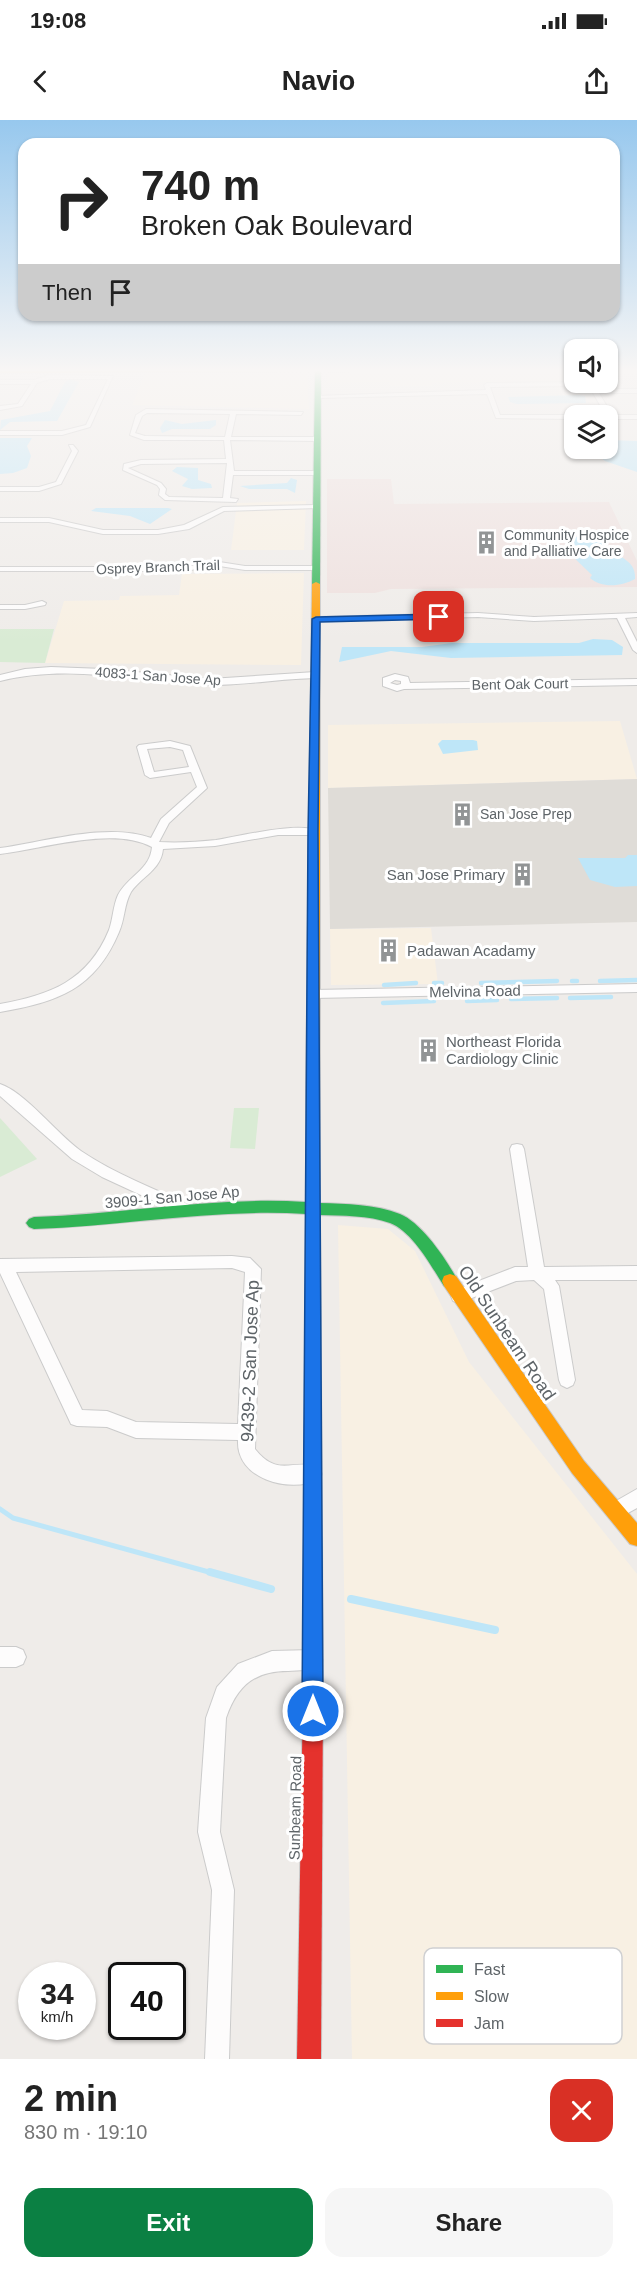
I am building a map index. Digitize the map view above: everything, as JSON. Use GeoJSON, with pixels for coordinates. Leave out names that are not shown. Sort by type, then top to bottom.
{"type":"FeatureCollection","features":[{"type":"Feature","properties":{"kind":"street"},"geometry":{"type":"LineString","coordinates":[[0,489],[50,487],[62,480],[71,460]]}},
{"type":"Feature","properties":{"kind":"street","name":"Sunbeam Road"},"geometry":{"type":"LineString","coordinates":[[309,2059],[314,1206],[313,994],[306,832],[315,675],[317,460]]}},
{"type":"Feature","properties":{"kind":"street"},"geometry":{"type":"LineString","coordinates":[[226,500],[231,461],[141,462],[126,465],[125,469],[159,484],[163,489],[162,495],[167,499],[226,500],[287,500]]}},
{"type":"Feature","properties":{"kind":"street"},"geometry":{"type":"LineString","coordinates":[[230,473],[317,473]]}},
{"type":"Feature","properties":{"kind":"street"},"geometry":{"type":"LineString","coordinates":[[0,520],[49,520],[103,532],[158,532],[186,527],[223,508],[316,507]]}},
{"type":"Feature","properties":{"kind":"street","name":"Osprey Branch Trail"},"geometry":{"type":"LineString","coordinates":[[0,569],[188,569],[213,563],[251,568],[317,566]]}},
{"type":"Feature","properties":{"kind":"street"},"geometry":{"type":"LineString","coordinates":[[0,607],[42,603]]}},
{"type":"Feature","properties":{"kind":"street"},"geometry":{"type":"LineString","coordinates":[[316,619],[478,615],[534,619],[637,615]]}},
{"type":"Feature","properties":{"kind":"street"},"geometry":{"type":"LineString","coordinates":[[620,616],[637,650]]}},
{"type":"Feature","properties":{"kind":"street","name":"4083-1 San Jose Ap"},"geometry":{"type":"LineString","coordinates":[[0,678],[44,672],[98,671],[219,681],[315,675]]}},
{"type":"Feature","properties":{"kind":"street","name":"Bent Oak Court"},"geometry":{"type":"LineString","coordinates":[[404,686],[637,682]]}},
{"type":"Feature","properties":{"kind":"street"},"geometry":{"type":"LineString","coordinates":[[0,1008],[21,1004],[75,984],[103,952],[115,929],[125,892],[149,870],[158,854],[156,844],[165,821],[202,788],[195,769],[187,748],[180,745],[142,747],[150,775],[195,769]]}},
{"type":"Feature","properties":{"kind":"street"},"geometry":{"type":"LineString","coordinates":[[0,851],[100,836],[156,844],[215,843],[278,832],[306,832]]}},
{"type":"Feature","properties":{"kind":"street","name":"Melvina Road"},"geometry":{"type":"LineString","coordinates":[[313,994],[637,988]]}},
{"type":"Feature","properties":{"kind":"street"},"geometry":{"type":"LineString","coordinates":[[0,1089],[12,1097],[63,1145],[90,1165],[187,1210]]}},
{"type":"Feature","properties":{"kind":"street"},"geometry":{"type":"LineString","coordinates":[[517,1149],[537,1274],[550,1286],[567,1380]]}},
{"type":"Feature","properties":{"kind":"street","name":"3909-1 San Jose Ap"},"geometry":{"type":"LineString","coordinates":[[34,1223],[91,1221],[187,1210],[314,1206]]}},
{"type":"Feature","properties":{"kind":"street","name":"Old Sunbeam Road"},"geometry":{"type":"LineString","coordinates":[[314,1206],[370,1212],[397,1219],[423,1241],[578,1467],[637,1537]]}},
{"type":"Feature","properties":{"kind":"street","name":"9439-2 San Jose Ap"},"geometry":{"type":"LineString","coordinates":[[2,1266],[245,1263],[253,1269],[246,1452],[258,1469],[272,1474],[313,1474]]}},
{"type":"Feature","properties":{"kind":"street"},"geometry":{"type":"LineString","coordinates":[[2,1266],[76,1418],[106,1419],[136,1430],[246,1432]]}},
{"type":"Feature","properties":{"kind":"street"},"geometry":{"type":"LineString","coordinates":[[459,1296],[515,1274],[637,1273]]}},
{"type":"Feature","properties":{"kind":"street"},"geometry":{"type":"LineString","coordinates":[[615,1510],[637,1498]]}},
{"type":"Feature","properties":{"kind":"street"},"geometry":{"type":"LineString","coordinates":[[217,2059],[223,1890],[209,1833],[216,1718],[224,1694],[245,1671],[272,1661],[313,1660]]}},
{"type":"Feature","properties":{"kind":"shaded area"},"geometry":{"type":"Polygon","coordinates":[[[327,479],[391,479],[394,504],[609,502],[637,561],[637,587],[391,589],[375,593],[327,593],[327,479]]]}},
{"type":"Feature","properties":{"kind":"shaded area"},"geometry":{"type":"Polygon","coordinates":[[[306,501],[304,550],[231,550],[237,503],[306,501]]]}},
{"type":"Feature","properties":{"kind":"shaded area"},"geometry":{"type":"Polygon","coordinates":[[[304,573],[301,665],[45,663],[64,601],[119,600],[120,596],[179,595],[182,574],[304,573]]]}},
{"type":"Feature","properties":{"kind":"shaded area"},"geometry":{"type":"Polygon","coordinates":[[[620,721],[637,779],[328,788],[328,725],[620,721]]]}},
{"type":"Feature","properties":{"kind":"shaded area"},"geometry":{"type":"Polygon","coordinates":[[[637,779],[637,922],[330,929],[328,788],[637,779]]]}},
{"type":"Feature","properties":{"kind":"shaded area"},"geometry":{"type":"Polygon","coordinates":[[[431,928],[438,984],[331,985],[330,929],[431,928]]]}},
{"type":"Feature","properties":{"kind":"shaded area"},"geometry":{"type":"Polygon","coordinates":[[[338,1225],[388,1229],[415,1251],[469,1362],[637,1574],[637,2059],[352,2059],[338,1225]]]}},
{"type":"Feature","properties":{"kind":"green space"},"geometry":{"type":"Polygon","coordinates":[[[0,629],[54,629],[45,663],[0,662],[0,629]]]}},
{"type":"Feature","properties":{"kind":"green space"},"geometry":{"type":"Polygon","coordinates":[[[234,1108],[259,1108],[255,1149],[230,1148],[234,1108]]]}},
{"type":"Feature","properties":{"kind":"green space"},"geometry":{"type":"Polygon","coordinates":[[[0,1118],[37,1159],[0,1177],[0,1118]]]}},
{"type":"Feature","properties":{"kind":"water"},"geometry":{"type":"Polygon","coordinates":[[[0,460],[30,460],[27,468],[13,473],[0,474],[0,460]]]}},
{"type":"Feature","properties":{"kind":"water"},"geometry":{"type":"Polygon","coordinates":[[[604,460],[637,460],[637,472],[605,461],[604,460]]]}},
{"type":"Feature","properties":{"kind":"water"},"geometry":{"type":"Polygon","coordinates":[[[177,467],[198,468],[198,480],[211,484],[212,488],[192,489],[182,486],[188,479],[172,471],[177,467]]]}},
{"type":"Feature","properties":{"kind":"water"},"geometry":{"type":"Polygon","coordinates":[[[291,478],[297,480],[295,493],[287,489],[249,489],[240,486],[287,483],[291,478]]]}},
{"type":"Feature","properties":{"kind":"water"},"geometry":{"type":"Polygon","coordinates":[[[96,508],[172,509],[150,524],[130,516],[91,511],[96,508]]]}},
{"type":"Feature","properties":{"kind":"water"},"geometry":{"type":"Polygon","coordinates":[[[564,537],[598,537],[603,544],[632,566],[635,579],[612,585],[600,584],[590,578],[592,575],[568,552],[564,537]]]}},
{"type":"Feature","properties":{"kind":"water"},"geometry":{"type":"Polygon","coordinates":[[[593,639],[612,640],[623,647],[622,655],[451,658],[391,651],[339,662],[342,647],[422,647],[452,643],[579,643],[593,639]]]}},
{"type":"Feature","properties":{"kind":"water"},"geometry":{"type":"Polygon","coordinates":[[[442,740],[477,741],[478,750],[443,754],[438,744],[442,740]]]}},
{"type":"Feature","properties":{"kind":"water"},"geometry":{"type":"Polygon","coordinates":[[[628,855],[637,855],[637,886],[615,887],[590,880],[578,858],[625,858],[628,855]]]}},
{"type":"Feature","properties":{"kind":"waterway"},"geometry":{"type":"LineString","coordinates":[[600,981],[637,980]]}},
{"type":"Feature","properties":{"kind":"waterway"},"geometry":{"type":"LineString","coordinates":[[481,983],[557,981]]}},
{"type":"Feature","properties":{"kind":"waterway"},"geometry":{"type":"LineString","coordinates":[[572,981],[577,981]]}},
{"type":"Feature","properties":{"kind":"waterway"},"geometry":{"type":"LineString","coordinates":[[384,985],[416,983]]}},
{"type":"Feature","properties":{"kind":"waterway"},"geometry":{"type":"LineString","coordinates":[[434,983],[442,983]]}},
{"type":"Feature","properties":{"kind":"waterway"},"geometry":{"type":"LineString","coordinates":[[570,998],[611,997]]}},
{"type":"Feature","properties":{"kind":"waterway"},"geometry":{"type":"LineString","coordinates":[[511,999],[557,998]]}},
{"type":"Feature","properties":{"kind":"waterway"},"geometry":{"type":"LineString","coordinates":[[467,1001],[497,1000]]}},
{"type":"Feature","properties":{"kind":"waterway"},"geometry":{"type":"LineString","coordinates":[[383,1003],[434,1001]]}},
{"type":"Feature","properties":{"kind":"waterway"},"geometry":{"type":"LineString","coordinates":[[0,1509],[13,1518],[216,1574]]}},
{"type":"Feature","properties":{"kind":"waterway"},"geometry":{"type":"LineString","coordinates":[[210,1572],[271,1589]]}},
{"type":"Feature","properties":{"kind":"waterway"},"geometry":{"type":"LineString","coordinates":[[351,1599],[495,1630]]}},
{"type":"Feature","properties":{"kind":"traffic: fast"},"geometry":{"type":"LineString","coordinates":[[316,584],[317,460]]}},
{"type":"Feature","properties":{"kind":"traffic: fast"},"geometry":{"type":"LineString","coordinates":[[313,1088],[313,1694]]}},
{"type":"Feature","properties":{"kind":"traffic: fast"},"geometry":{"type":"LineString","coordinates":[[34,1223],[91,1221],[187,1210],[278,1206],[370,1212],[397,1219],[423,1241],[450,1281]]}},
{"type":"Feature","properties":{"kind":"traffic: slow"},"geometry":{"type":"LineString","coordinates":[[313,1088],[316,584]]}},
{"type":"Feature","properties":{"kind":"traffic: slow"},"geometry":{"type":"LineString","coordinates":[[450,1281],[578,1467],[637,1537]]}},
{"type":"Feature","properties":{"kind":"traffic: jam"},"geometry":{"type":"LineString","coordinates":[[309,2059],[313,1694]]}},
{"type":"Feature","properties":{"kind":"place","name":"Community Hospice and Palliative Care"},"geometry":{"type":"Point","coordinates":[486,543]}},
{"type":"Feature","properties":{"kind":"place","name":"San Jose Prep"},"geometry":{"type":"Point","coordinates":[462,814]}},
{"type":"Feature","properties":{"kind":"place","name":"San Jose Primary"},"geometry":{"type":"Point","coordinates":[523,874]}},
{"type":"Feature","properties":{"kind":"place","name":"Padawan Acadamy"},"geometry":{"type":"Point","coordinates":[389,950]}},
{"type":"Feature","properties":{"kind":"place","name":"Northeast Florida Cardiology Clinic"},"geometry":{"type":"Point","coordinates":[428,1050]}},
{"type":"Feature","properties":{"kind":"route"},"geometry":{"type":"LineString","coordinates":[[313,1711],[313,832],[316,619],[439,617]]}}]}
